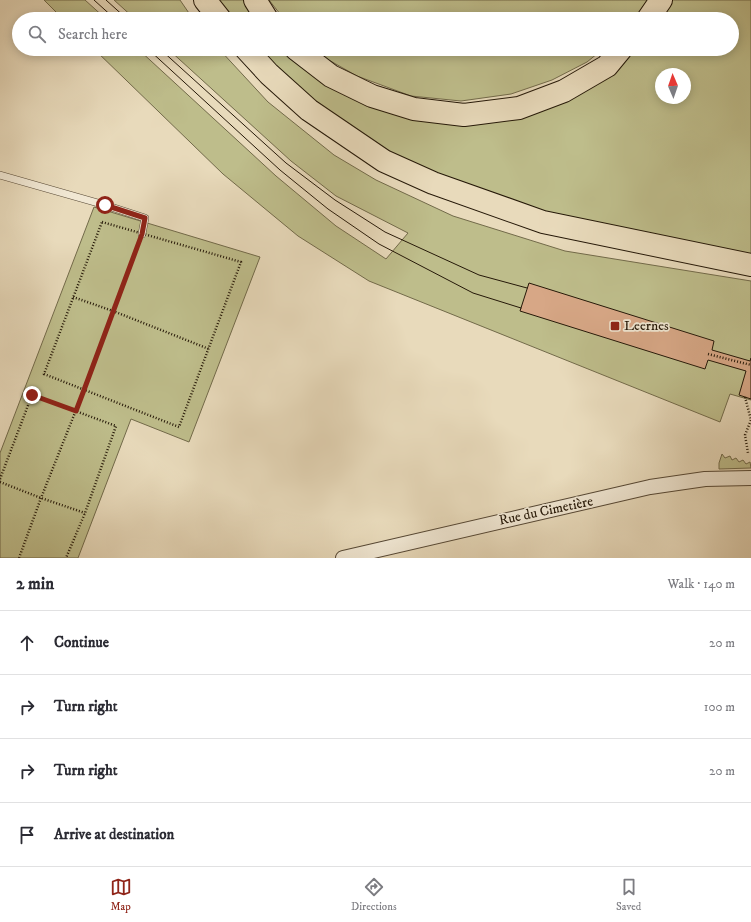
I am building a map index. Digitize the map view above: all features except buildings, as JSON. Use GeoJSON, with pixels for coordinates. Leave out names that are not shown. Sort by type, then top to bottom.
{"type":"FeatureCollection","features":[{"type":"Feature","properties":{"kind":"highway"},"geometry":{"type":"LineString","coordinates":[[206,0],[215,12]]}},
{"type":"Feature","properties":{"kind":"highway"},"geometry":{"type":"LineString","coordinates":[[256,0],[263,12]]}},
{"type":"Feature","properties":{"kind":"highway"},"geometry":{"type":"LineString","coordinates":[[653,12],[661,0]]}},
{"type":"Feature","properties":{"kind":"highway"},"geometry":{"type":"LineString","coordinates":[[252,56],[269,74],[309,110],[384,160],[433,183],[543,222],[751,265]]}},
{"type":"Feature","properties":{"kind":"highway"},"geometry":{"type":"LineString","coordinates":[[305,56],[331,76],[372,96],[414,109],[464,115],[519,108],[564,90],[607,66],[616,56]]}},
{"type":"Feature","properties":{"kind":"street","name":"Rue du Cimetière"},"geometry":{"type":"LineString","coordinates":[[343,558],[650,487],[705,479],[751,478]]}},
{"type":"Feature","properties":{"kind":"lane"},"geometry":{"type":"LineString","coordinates":[[0,175],[145,218],[142,234]]}},
{"type":"Feature","properties":{"kind":"path"},"geometry":{"type":"LineString","coordinates":[[102,222],[142,234],[241,262],[179,428],[44,374],[102,222]]}},
{"type":"Feature","properties":{"kind":"path"},"geometry":{"type":"LineString","coordinates":[[19,558],[142,234]]}},
{"type":"Feature","properties":{"kind":"path"},"geometry":{"type":"LineString","coordinates":[[73,297],[113,311],[208,349]]}},
{"type":"Feature","properties":{"kind":"path"},"geometry":{"type":"LineString","coordinates":[[708,354],[751,366]]}},
{"type":"Feature","properties":{"kind":"path"},"geometry":{"type":"LineString","coordinates":[[66,558],[85,513],[116,426],[32,395],[0,480],[41,498],[85,513]]}},
{"type":"Feature","properties":{"kind":"path"},"geometry":{"type":"LineString","coordinates":[[745,397],[751,420],[745,434],[748,453]]}},
{"type":"Feature","properties":{"kind":"shaded area"},"geometry":{"type":"Polygon","coordinates":[[[44,0],[85,0],[98,12],[56,12],[44,0]]]}},
{"type":"Feature","properties":{"kind":"shaded area"},"geometry":{"type":"Polygon","coordinates":[[[114,0],[180,0],[188,12],[127,12],[114,0]]]}},
{"type":"Feature","properties":{"kind":"shaded area"},"geometry":{"type":"Polygon","coordinates":[[[217,0],[247,0],[255,12],[226,12],[217,0]]]}},
{"type":"Feature","properties":{"kind":"shaded area"},"geometry":{"type":"Polygon","coordinates":[[[269,0],[648,0],[640,12],[278,12],[269,0]]]}},
{"type":"Feature","properties":{"kind":"shaded area"},"geometry":{"type":"Polygon","coordinates":[[[671,0],[751,0],[751,258],[561,217],[500,200],[411,165],[361,136],[313,102],[265,56],[296,56],[364,101],[524,111],[620,56],[739,56],[739,12],[663,12],[671,0]]]}},
{"type":"Feature","properties":{"kind":"shaded area"},"geometry":{"type":"Polygon","coordinates":[[[101,56],[146,56],[276,176],[336,226],[386,259],[408,233],[336,196],[291,161],[176,56],[225,56],[268,102],[334,155],[376,180],[453,216],[565,251],[751,281],[751,400],[730,394],[720,422],[369,281],[298,236],[223,174],[101,56]]]}},
{"type":"Feature","properties":{"kind":"shaded area"},"geometry":{"type":"Polygon","coordinates":[[[324,56],[594,56],[587,62],[552,80],[511,94],[461,101],[411,96],[357,76],[324,56]]]}},
{"type":"Feature","properties":{"kind":"shaded area"},"geometry":{"type":"Polygon","coordinates":[[[94,207],[260,257],[189,442],[131,419],[78,558],[0,558],[0,453],[94,207]]]}},
{"type":"Feature","properties":{"kind":"shaded area"},"geometry":{"type":"Polygon","coordinates":[[[722,454],[725,458],[730,456],[732,460],[736,458],[739,462],[743,460],[746,464],[750,462],[751,468],[719,469],[722,454]]]}},
{"type":"Feature","properties":{"kind":"tram line"},"geometry":{"type":"LineString","coordinates":[[94,0],[107,12]]}},
{"type":"Feature","properties":{"kind":"tram line"},"geometry":{"type":"LineString","coordinates":[[106,0],[119,12]]}},
{"type":"Feature","properties":{"kind":"tram line"},"geometry":{"type":"LineString","coordinates":[[156,56],[280,170],[328,209],[379,244],[473,293],[521,308]]}},
{"type":"Feature","properties":{"kind":"tram line"},"geometry":{"type":"LineString","coordinates":[[168,56],[286,163],[335,200],[385,232],[479,275],[527,288]]}},
{"type":"Feature","properties":{"kind":"place","name":"Leernes"},"geometry":{"type":"Point","coordinates":[615,326]}},
{"type":"Feature","properties":{"kind":"route"},"geometry":{"type":"LineString","coordinates":[[32,395],[76,411],[142,234],[145,218],[105,205]]}}]}
